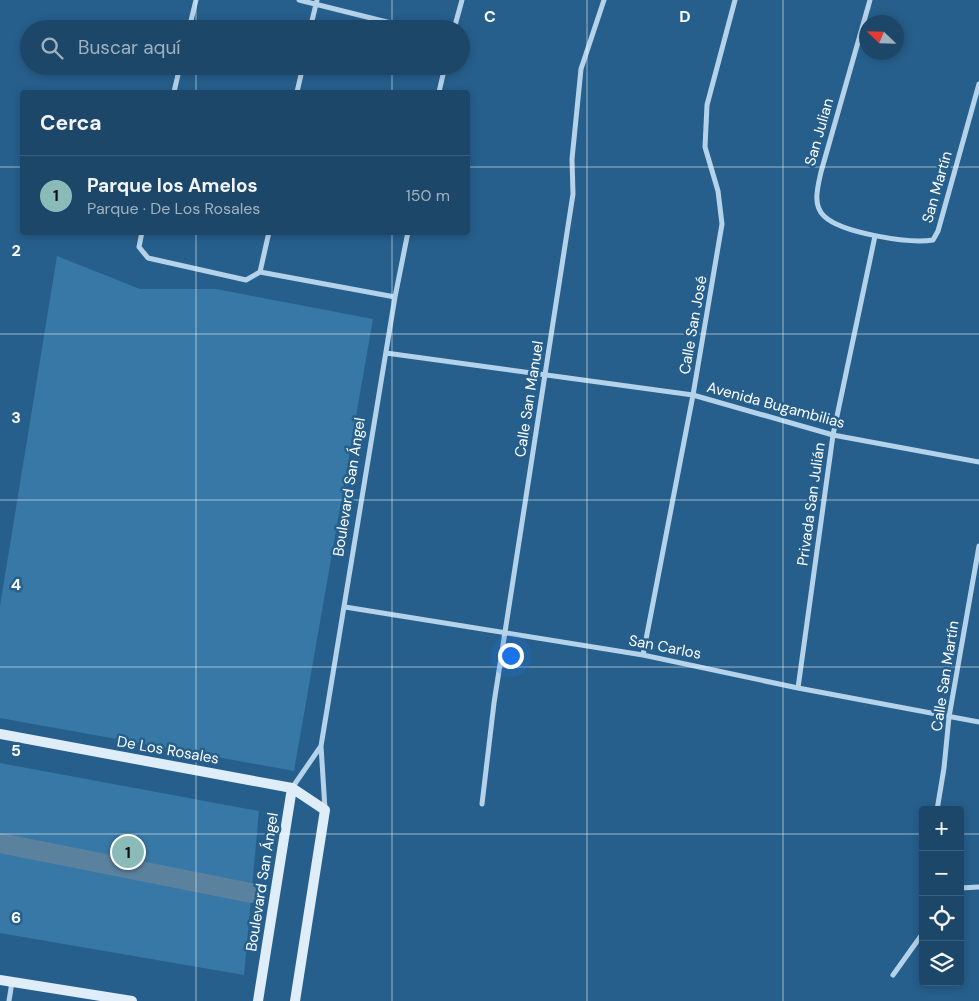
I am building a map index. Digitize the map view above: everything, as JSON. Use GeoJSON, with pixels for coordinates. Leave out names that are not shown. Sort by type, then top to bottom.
{"type":"FeatureCollection","features":[{"type":"Feature","properties":{"kind":"main road","name":"De Los Rosales"},"geometry":{"type":"LineString","coordinates":[[0,734],[292,788],[325,810]]}},
{"type":"Feature","properties":{"kind":"main road","name":"Boulevard San Ángel"},"geometry":{"type":"LineString","coordinates":[[258,1001],[292,788]]}},
{"type":"Feature","properties":{"kind":"main road","name":"Boulevard San Ángel"},"geometry":{"type":"LineString","coordinates":[[295,1001],[325,810]]}},
{"type":"Feature","properties":{"kind":"main road"},"geometry":{"type":"LineString","coordinates":[[0,980],[132,1001]]}},
{"type":"Feature","properties":{"kind":"street"},"geometry":{"type":"LineString","coordinates":[[191,20],[196,0]]}},
{"type":"Feature","properties":{"kind":"street"},"geometry":{"type":"LineString","coordinates":[[299,0],[316,2],[382,20]]}},
{"type":"Feature","properties":{"kind":"street"},"geometry":{"type":"LineString","coordinates":[[456,20],[462,0]]}},
{"type":"Feature","properties":{"kind":"street","name":"Calle San Manuel"},"geometry":{"type":"LineString","coordinates":[[482,804],[505,633],[573,194],[572,159],[581,69],[604,0]]}},
{"type":"Feature","properties":{"kind":"street","name":"Calle San José"},"geometry":{"type":"LineString","coordinates":[[643,654],[693,395],[722,224],[718,191],[705,147],[707,105],[735,0]]}},
{"type":"Feature","properties":{"kind":"street","name":"San Julian"},"geometry":{"type":"LineString","coordinates":[[870,0],[821,172],[816,199],[823,216],[835,224],[875,236]]}},
{"type":"Feature","properties":{"kind":"street"},"geometry":{"type":"LineString","coordinates":[[312,20],[316,2]]}},
{"type":"Feature","properties":{"kind":"street"},"geometry":{"type":"LineString","coordinates":[[174,90],[178,75]]}},
{"type":"Feature","properties":{"kind":"street"},"geometry":{"type":"LineString","coordinates":[[297,90],[301,75]]}},
{"type":"Feature","properties":{"kind":"street"},"geometry":{"type":"LineString","coordinates":[[439,90],[443,75]]}},
{"type":"Feature","properties":{"kind":"street","name":"San Martín"},"geometry":{"type":"LineString","coordinates":[[875,236],[923,242],[933,240],[938,231],[979,84]]}},
{"type":"Feature","properties":{"kind":"street"},"geometry":{"type":"LineString","coordinates":[[141,235],[138,247],[148,258],[246,280],[260,272],[395,297]]}},
{"type":"Feature","properties":{"kind":"street"},"geometry":{"type":"LineString","coordinates":[[260,272],[267,235]]}},
{"type":"Feature","properties":{"kind":"street","name":"Boulevard San Ángel"},"geometry":{"type":"LineString","coordinates":[[325,810],[321,746],[395,297],[407,235]]}},
{"type":"Feature","properties":{"kind":"street","name":"Privada San Julián"},"geometry":{"type":"LineString","coordinates":[[798,688],[834,435],[875,236]]}},
{"type":"Feature","properties":{"kind":"street","name":"Avenida Bugambilias"},"geometry":{"type":"LineString","coordinates":[[386,352],[693,395],[834,435],[979,462]]}},
{"type":"Feature","properties":{"kind":"street","name":"Calle San Martín"},"geometry":{"type":"LineString","coordinates":[[938,806],[950,716],[979,546]]}},
{"type":"Feature","properties":{"kind":"street","name":"San Carlos"},"geometry":{"type":"LineString","coordinates":[[345,608],[643,654],[798,688],[979,722]]}},
{"type":"Feature","properties":{"kind":"street","name":"Boulevard San Ángel"},"geometry":{"type":"LineString","coordinates":[[292,788],[321,746]]}},
{"type":"Feature","properties":{"kind":"street"},"geometry":{"type":"LineString","coordinates":[[964,888],[979,887]]}},
{"type":"Feature","properties":{"kind":"street"},"geometry":{"type":"LineString","coordinates":[[893,975],[919,939]]}},
{"type":"Feature","properties":{"kind":"street"},"geometry":{"type":"LineString","coordinates":[[9,1001],[12,981]]}},
{"type":"Feature","properties":{"kind":"shaded area"},"geometry":{"type":"Polygon","coordinates":[[[57,256],[140,289],[216,289],[373,319],[294,771],[0,718],[0,606],[57,256]]]}},
{"type":"Feature","properties":{"kind":"shaded area"},"geometry":{"type":"Polygon","coordinates":[[[0,763],[259,811],[244,975],[0,933],[0,763]]]}},
{"type":"Feature","properties":{"kind":"waterway"},"geometry":{"type":"LineString","coordinates":[[0,843],[251,893]]}},
{"type":"Feature","properties":{"kind":"place","name":"Parque los Amelos"},"geometry":{"type":"Point","coordinates":[128,852]}}]}
